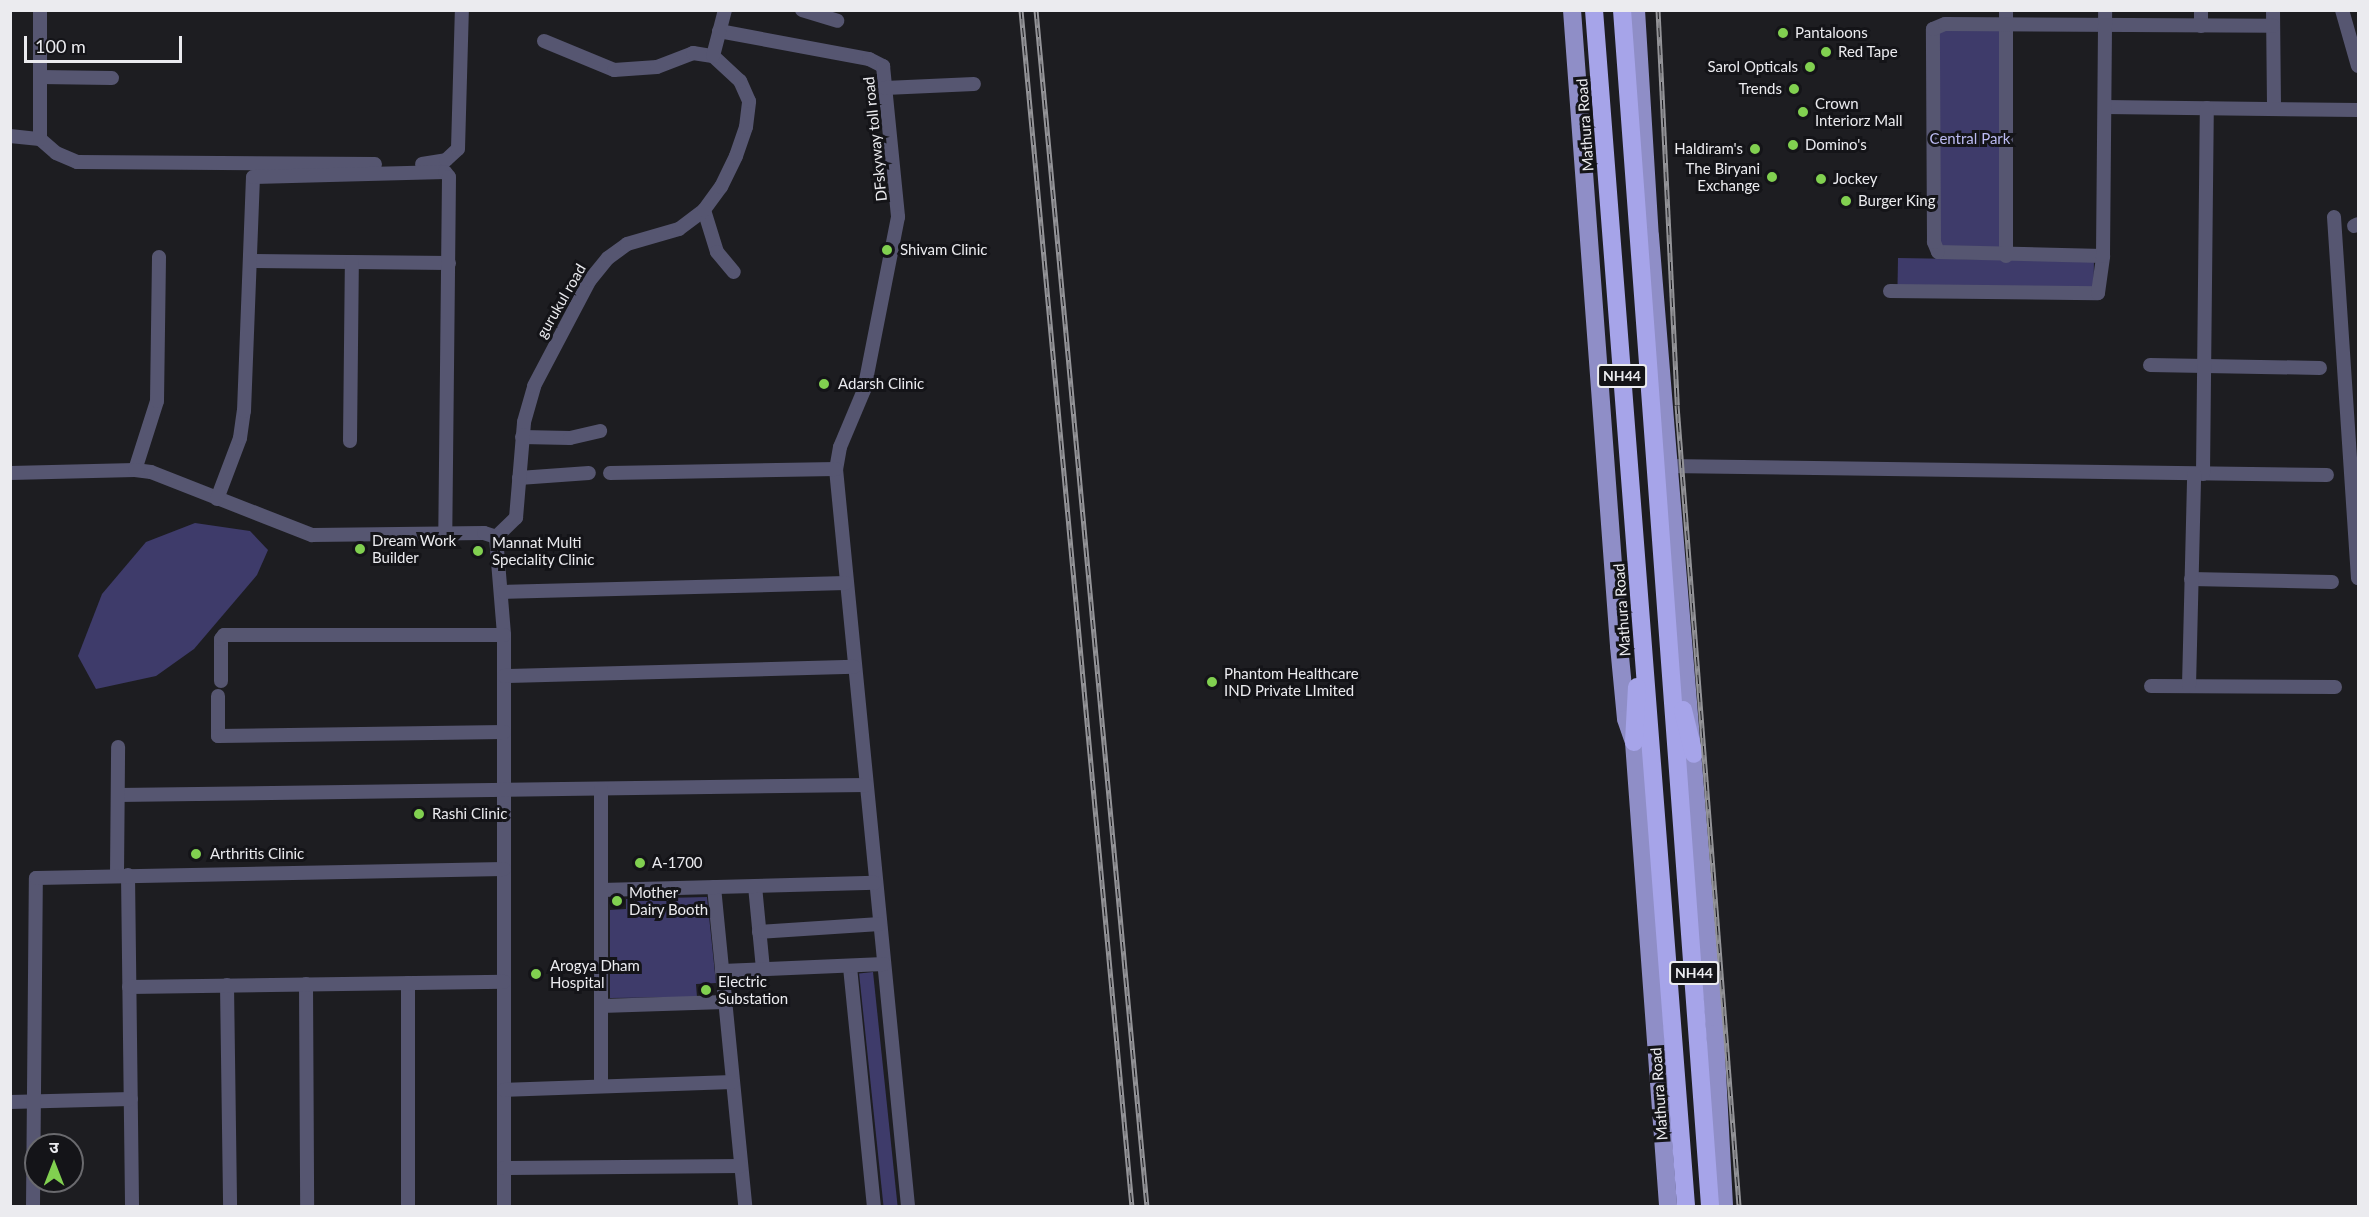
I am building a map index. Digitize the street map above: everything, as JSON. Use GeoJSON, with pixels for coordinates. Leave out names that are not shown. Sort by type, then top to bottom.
{"type":"FeatureCollection","features":[{"type":"Feature","properties":{"kind":"highway","name":"Mathura Road"},"geometry":{"type":"LineString","coordinates":[[1594,10],[1642,639],[1642,742],[1686,1206]]}},
{"type":"Feature","properties":{"kind":"highway","name":"NH44"},"geometry":{"type":"LineString","coordinates":[[1622,10],[1677,739],[1721,1205]]}},
{"type":"Feature","properties":{"kind":"highway"},"geometry":{"type":"LineString","coordinates":[[1671,665],[1694,754]]}},
{"type":"Feature","properties":{"kind":"main road"},"geometry":{"type":"LineString","coordinates":[[1572,10],[1619,646],[1626,719],[1642,742],[1668,1206]]}},
{"type":"Feature","properties":{"kind":"main road"},"geometry":{"type":"LineString","coordinates":[[1636,10],[1668,466],[1694,754],[1721,1205]]}},
{"type":"Feature","properties":{"kind":"main road"},"geometry":{"type":"LineString","coordinates":[[1661,1206],[1663,1125]]}},
{"type":"Feature","properties":{"kind":"street"},"geometry":{"type":"LineString","coordinates":[[40,10],[40,139]]}},
{"type":"Feature","properties":{"kind":"street"},"geometry":{"type":"LineString","coordinates":[[10,136],[40,139],[56,153],[77,162],[429,164],[446,160],[454,156],[460,142],[462,10]]}},
{"type":"Feature","properties":{"kind":"street"},"geometry":{"type":"LineString","coordinates":[[544,41],[614,70],[657,68],[693,54],[713,56],[725,10]]}},
{"type":"Feature","properties":{"kind":"street"},"geometry":{"type":"LineString","coordinates":[[802,10],[837,21]]}},
{"type":"Feature","properties":{"kind":"street"},"geometry":{"type":"LineString","coordinates":[[2201,10],[2201,26]]}},
{"type":"Feature","properties":{"kind":"street"},"geometry":{"type":"LineString","coordinates":[[2273,10],[2274,107]]}},
{"type":"Feature","properties":{"kind":"street"},"geometry":{"type":"LineString","coordinates":[[2342,10],[2358,66]]}},
{"type":"Feature","properties":{"kind":"street"},"geometry":{"type":"LineString","coordinates":[[2103,256],[1942,254],[1936,249],[1932,33],[1940,24],[2006,17],[2105,18],[2201,26],[2272,26]]}},
{"type":"Feature","properties":{"kind":"street"},"geometry":{"type":"LineString","coordinates":[[2006,17],[2006,256]]}},
{"type":"Feature","properties":{"kind":"street"},"geometry":{"type":"LineString","coordinates":[[1890,291],[2094,294],[2102,284],[2105,18]]}},
{"type":"Feature","properties":{"kind":"street","name":"DFskyway toll road"},"geometry":{"type":"LineString","coordinates":[[719,31],[869,58],[884,66],[898,217],[866,382],[840,447],[836,469],[908,1206]]}},
{"type":"Feature","properties":{"kind":"street","name":"gurukul road"},"geometry":{"type":"LineString","coordinates":[[496,537],[516,518],[522,437],[534,386],[574,306],[601,265],[627,244],[678,229],[704,210],[721,187],[736,156],[749,112],[749,101],[740,81],[713,56]]}},
{"type":"Feature","properties":{"kind":"street"},"geometry":{"type":"LineString","coordinates":[[40,77],[112,78]]}},
{"type":"Feature","properties":{"kind":"street"},"geometry":{"type":"LineString","coordinates":[[885,88],[974,84]]}},
{"type":"Feature","properties":{"kind":"street"},"geometry":{"type":"LineString","coordinates":[[2105,107],[2274,107],[2358,110]]}},
{"type":"Feature","properties":{"kind":"street"},"geometry":{"type":"LineString","coordinates":[[2189,686],[2191,579],[2204,366],[2207,108]]}},
{"type":"Feature","properties":{"kind":"street"},"geometry":{"type":"LineString","coordinates":[[217,499],[243,424],[255,176],[443,171],[449,177],[446,533]]}},
{"type":"Feature","properties":{"kind":"street"},"geometry":{"type":"LineString","coordinates":[[704,210],[717,252],[734,272]]}},
{"type":"Feature","properties":{"kind":"street"},"geometry":{"type":"LineString","coordinates":[[2334,217],[2358,578]]}},
{"type":"Feature","properties":{"kind":"street"},"geometry":{"type":"LineString","coordinates":[[135,470],[157,401],[159,256]]}},
{"type":"Feature","properties":{"kind":"street"},"geometry":{"type":"LineString","coordinates":[[250,261],[449,263]]}},
{"type":"Feature","properties":{"kind":"street"},"geometry":{"type":"LineString","coordinates":[[350,441],[352,262]]}},
{"type":"Feature","properties":{"kind":"street"},"geometry":{"type":"LineString","coordinates":[[2150,365],[2320,368]]}},
{"type":"Feature","properties":{"kind":"street"},"geometry":{"type":"LineString","coordinates":[[522,437],[570,438],[600,431]]}},
{"type":"Feature","properties":{"kind":"street"},"geometry":{"type":"LineString","coordinates":[[1668,466],[2327,476]]}},
{"type":"Feature","properties":{"kind":"street"},"geometry":{"type":"LineString","coordinates":[[610,473],[836,469]]}},
{"type":"Feature","properties":{"kind":"street"},"geometry":{"type":"LineString","coordinates":[[10,473],[135,470],[171,479],[312,535],[484,533],[496,537],[503,592],[504,635],[504,1206]]}},
{"type":"Feature","properties":{"kind":"street"},"geometry":{"type":"LineString","coordinates":[[519,478],[589,473]]}},
{"type":"Feature","properties":{"kind":"street"},"geometry":{"type":"LineString","coordinates":[[2191,579],[2332,582]]}},
{"type":"Feature","properties":{"kind":"street"},"geometry":{"type":"LineString","coordinates":[[503,592],[846,583]]}},
{"type":"Feature","properties":{"kind":"street"},"geometry":{"type":"LineString","coordinates":[[221,681],[220,639],[224,635],[504,635]]}},
{"type":"Feature","properties":{"kind":"street"},"geometry":{"type":"LineString","coordinates":[[504,676],[854,668]]}},
{"type":"Feature","properties":{"kind":"street"},"geometry":{"type":"LineString","coordinates":[[2151,686],[2335,687]]}},
{"type":"Feature","properties":{"kind":"street"},"geometry":{"type":"LineString","coordinates":[[218,696],[218,736],[504,732]]}},
{"type":"Feature","properties":{"kind":"street"},"geometry":{"type":"LineString","coordinates":[[118,747],[118,795],[129,987],[132,1206]]}},
{"type":"Feature","properties":{"kind":"street"},"geometry":{"type":"LineString","coordinates":[[118,795],[503,787],[601,789],[866,785]]}},
{"type":"Feature","properties":{"kind":"street"},"geometry":{"type":"LineString","coordinates":[[601,789],[601,1086]]}},
{"type":"Feature","properties":{"kind":"street"},"geometry":{"type":"LineString","coordinates":[[33,1206],[33,882],[38,877],[504,868]]}},
{"type":"Feature","properties":{"kind":"street"},"geometry":{"type":"LineString","coordinates":[[601,890],[875,883]]}},
{"type":"Feature","properties":{"kind":"street"},"geometry":{"type":"LineString","coordinates":[[755,886],[763,969]]}},
{"type":"Feature","properties":{"kind":"street"},"geometry":{"type":"LineString","coordinates":[[714,887],[745,1206]]}},
{"type":"Feature","properties":{"kind":"street"},"geometry":{"type":"LineString","coordinates":[[759,932],[880,924]]}},
{"type":"Feature","properties":{"kind":"street"},"geometry":{"type":"LineString","coordinates":[[722,971],[884,964]]}},
{"type":"Feature","properties":{"kind":"street"},"geometry":{"type":"LineString","coordinates":[[850,967],[874,1206]]}},
{"type":"Feature","properties":{"kind":"street"},"geometry":{"type":"LineString","coordinates":[[129,987],[504,982]]}},
{"type":"Feature","properties":{"kind":"street"},"geometry":{"type":"LineString","coordinates":[[408,983],[408,1206]]}},
{"type":"Feature","properties":{"kind":"street"},"geometry":{"type":"LineString","coordinates":[[306,984],[307,1206]]}},
{"type":"Feature","properties":{"kind":"street"},"geometry":{"type":"LineString","coordinates":[[227,986],[230,1206]]}},
{"type":"Feature","properties":{"kind":"street"},"geometry":{"type":"LineString","coordinates":[[601,1006],[725,1002]]}},
{"type":"Feature","properties":{"kind":"street"},"geometry":{"type":"LineString","coordinates":[[504,1090],[733,1082]]}},
{"type":"Feature","properties":{"kind":"street"},"geometry":{"type":"LineString","coordinates":[[10,1102],[131,1099]]}},
{"type":"Feature","properties":{"kind":"street"},"geometry":{"type":"LineString","coordinates":[[504,1168],[741,1166]]}},
{"type":"Feature","properties":{"kind":"green space","name":"Central Park"},"geometry":{"type":"Polygon","coordinates":[[[1938,31],[2001,31],[2001,247],[1938,247],[1938,31]]]}},
{"type":"Feature","properties":{"kind":"green space"},"geometry":{"type":"Polygon","coordinates":[[[1898,258],[2094,261],[2093,289],[1898,286],[1898,258]]]}},
{"type":"Feature","properties":{"kind":"green space"},"geometry":{"type":"Polygon","coordinates":[[[195,523],[250,531],[268,550],[257,575],[194,649],[156,676],[96,689],[78,656],[102,594],[146,542],[195,523]]]}},
{"type":"Feature","properties":{"kind":"green space"},"geometry":{"type":"Polygon","coordinates":[[[707,897],[716,983],[696,984],[697,997],[610,998],[610,910],[626,909],[626,899],[707,897]]]}},
{"type":"Feature","properties":{"kind":"green space"},"geometry":{"type":"Polygon","coordinates":[[[873,972],[898,1206],[884,1206],[859,973],[873,972]]]}},
{"type":"Feature","properties":{"kind":"railway"},"geometry":{"type":"LineString","coordinates":[[1021,10],[1132,1206]]}},
{"type":"Feature","properties":{"kind":"railway"},"geometry":{"type":"LineString","coordinates":[[1036,10],[1147,1206]]}},
{"type":"Feature","properties":{"kind":"railway"},"geometry":{"type":"LineString","coordinates":[[1658,10],[1677,405],[1739,1206]]}},
{"type":"Feature","properties":{"kind":"place","name":"Pantaloons"},"geometry":{"type":"Point","coordinates":[1783,33]}},
{"type":"Feature","properties":{"kind":"place","name":"Red Tape"},"geometry":{"type":"Point","coordinates":[1826,52]}},
{"type":"Feature","properties":{"kind":"place","name":"Sarol Opticals"},"geometry":{"type":"Point","coordinates":[1810,67]}},
{"type":"Feature","properties":{"kind":"place","name":"Trends"},"geometry":{"type":"Point","coordinates":[1794,89]}},
{"type":"Feature","properties":{"kind":"place","name":"Crown Interiorz Mall"},"geometry":{"type":"Point","coordinates":[1803,112]}},
{"type":"Feature","properties":{"kind":"place","name":"Domino's"},"geometry":{"type":"Point","coordinates":[1793,145]}},
{"type":"Feature","properties":{"kind":"place","name":"Haldiram's"},"geometry":{"type":"Point","coordinates":[1755,149]}},
{"type":"Feature","properties":{"kind":"place","name":"The Biryani Exchange"},"geometry":{"type":"Point","coordinates":[1772,177]}},
{"type":"Feature","properties":{"kind":"place","name":"Jockey"},"geometry":{"type":"Point","coordinates":[1821,179]}},
{"type":"Feature","properties":{"kind":"place","name":"Burger King"},"geometry":{"type":"Point","coordinates":[1846,201]}},
{"type":"Feature","properties":{"kind":"place","name":"Shivam Clinic"},"geometry":{"type":"Point","coordinates":[887,250]}},
{"type":"Feature","properties":{"kind":"place","name":"Adarsh Clinic"},"geometry":{"type":"Point","coordinates":[824,384]}},
{"type":"Feature","properties":{"kind":"place","name":"Dream Work Builder"},"geometry":{"type":"Point","coordinates":[360,549]}},
{"type":"Feature","properties":{"kind":"place","name":"Mannat Multi Speciality Clinic"},"geometry":{"type":"Point","coordinates":[478,551]}},
{"type":"Feature","properties":{"kind":"place","name":"Phantom Healthcare IND Private LImited"},"geometry":{"type":"Point","coordinates":[1212,682]}},
{"type":"Feature","properties":{"kind":"place","name":"Rashi Clinic"},"geometry":{"type":"Point","coordinates":[419,814]}},
{"type":"Feature","properties":{"kind":"place","name":"Arthritis Clinic"},"geometry":{"type":"Point","coordinates":[196,854]}},
{"type":"Feature","properties":{"kind":"place","name":"A-1700"},"geometry":{"type":"Point","coordinates":[640,863]}},
{"type":"Feature","properties":{"kind":"place","name":"Mother Dairy Booth"},"geometry":{"type":"Point","coordinates":[617,901]}},
{"type":"Feature","properties":{"kind":"place","name":"Arogya Dham Hospital"},"geometry":{"type":"Point","coordinates":[536,974]}},
{"type":"Feature","properties":{"kind":"place","name":"Electric Substation"},"geometry":{"type":"Point","coordinates":[706,990]}}]}
